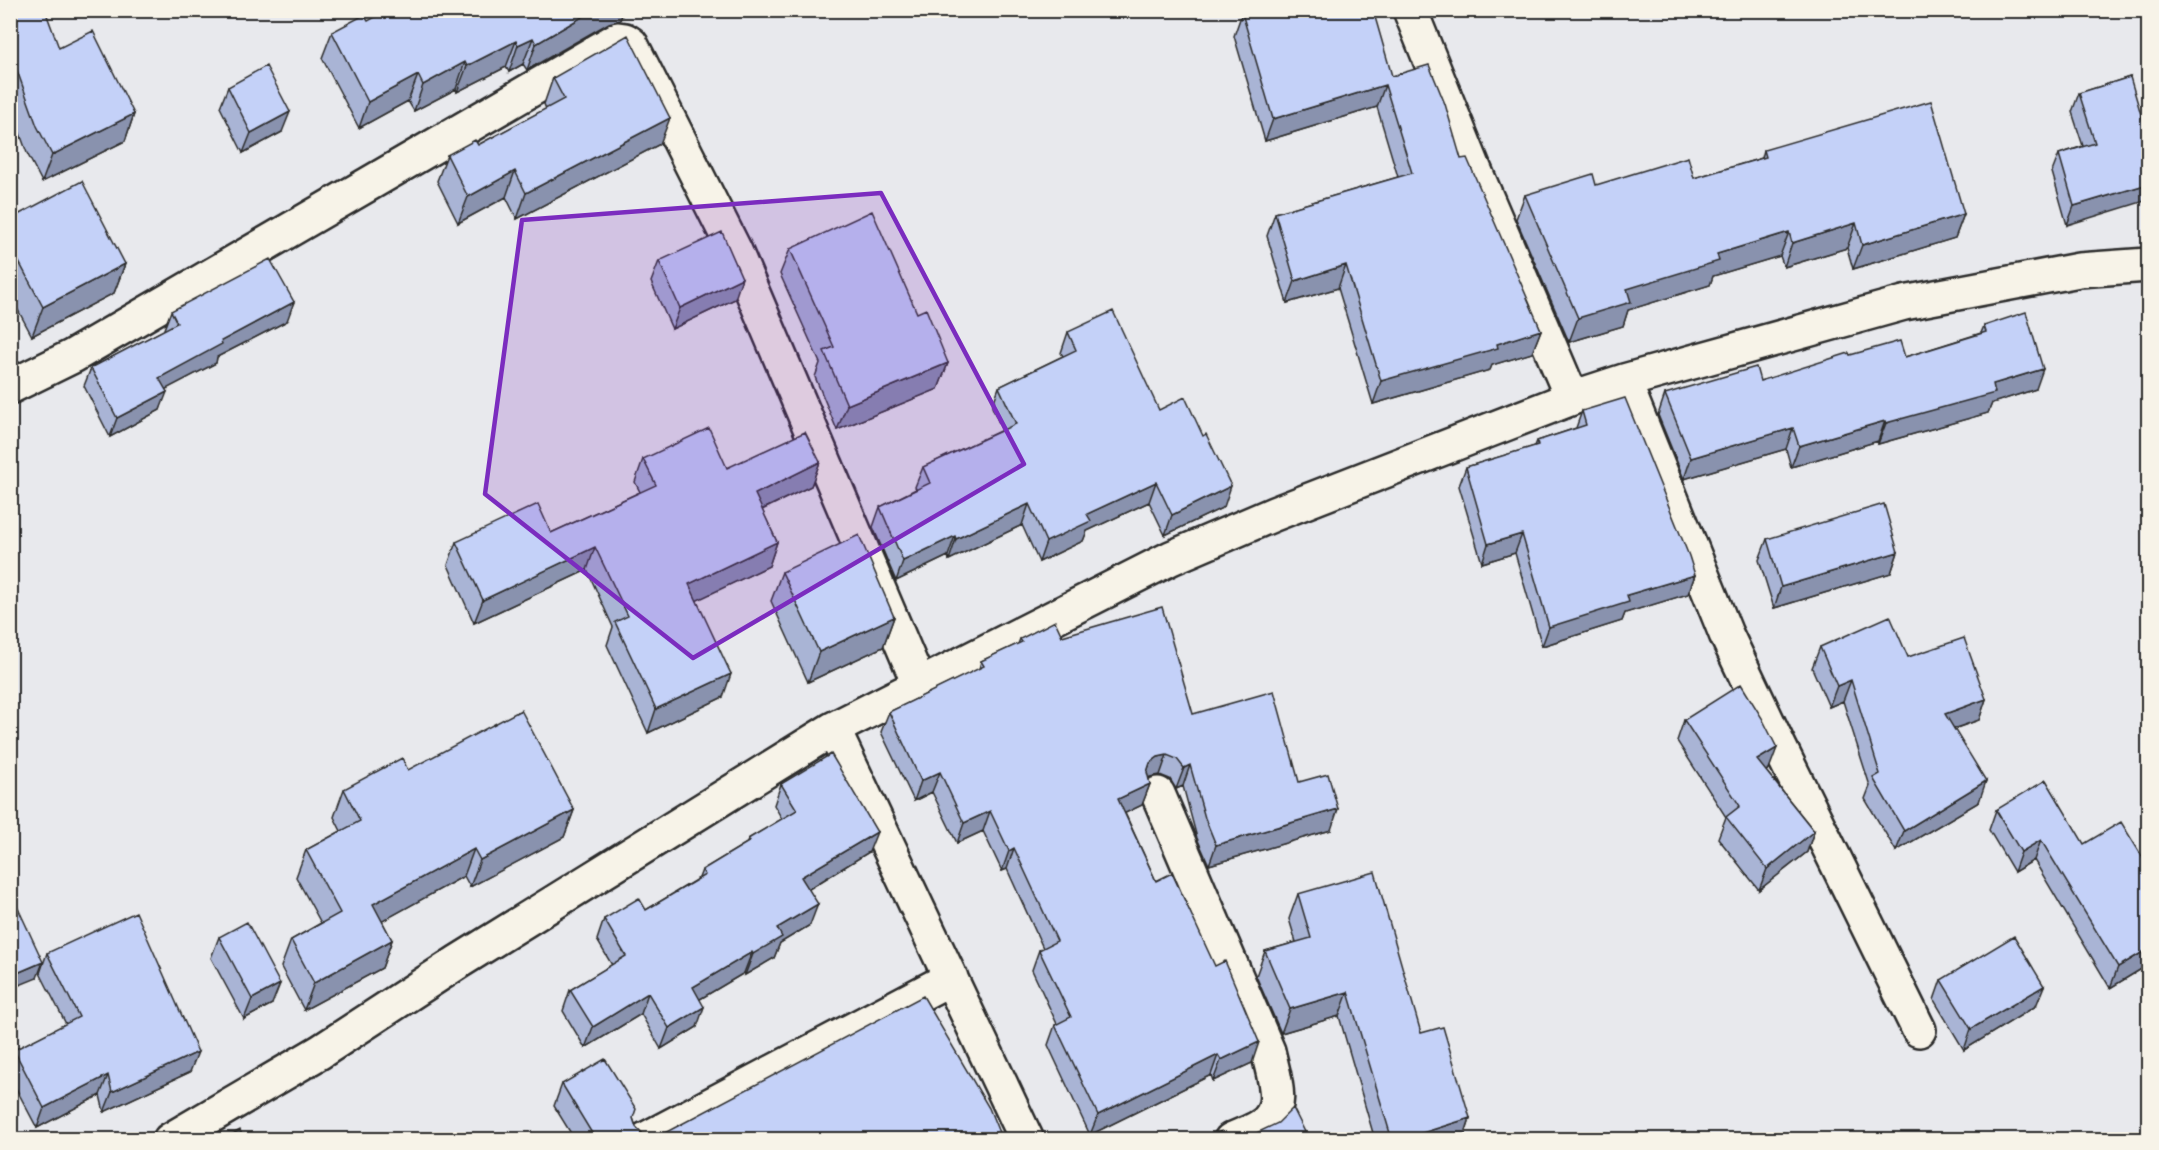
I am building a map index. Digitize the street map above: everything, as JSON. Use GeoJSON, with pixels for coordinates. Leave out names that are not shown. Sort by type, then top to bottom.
{"type":"FeatureCollection","features":[{"type":"Feature","properties":{"kind":"street"},"geometry":{"type":"LineString","coordinates":[[1410,10],[1473,166],[1572,398]]}},
{"type":"Feature","properties":{"kind":"street"},"geometry":{"type":"LineString","coordinates":[[10,387],[73,356],[618,39],[625,40],[631,44],[735,251],[919,684]]}},
{"type":"Feature","properties":{"kind":"street"},"geometry":{"type":"LineString","coordinates":[[170,1140],[320,1052],[467,956],[833,729],[1171,558],[1274,514],[1572,398],[1624,381],[1904,303],[2079,270],[2148,265]]}},
{"type":"Feature","properties":{"kind":"street"},"geometry":{"type":"LineString","coordinates":[[1624,381],[1731,644],[1919,1030]]}},
{"type":"Feature","properties":{"kind":"street"},"geometry":{"type":"LineString","coordinates":[[833,729],[1027,1140]]}},
{"type":"Feature","properties":{"kind":"street"},"geometry":{"type":"LineString","coordinates":[[1158,794],[1268,1051],[1278,1093],[1275,1112],[1263,1125],[1231,1140]]}},
{"type":"Feature","properties":{"kind":"street"},"geometry":{"type":"LineString","coordinates":[[644,1140],[951,978]]}},
{"type":"Feature","properties":{"kind":"highlighted area"},"geometry":{"type":"Polygon","coordinates":[[[881,193],[1024,464],[693,658],[485,494],[522,220],[881,193]]]}},
{"type":"Feature","properties":{"kind":"building"},"geometry":{"type":"Polygon","coordinates":[[[10,10],[45,10],[59,48],[93,31],[134,114],[52,155],[37,126],[10,51],[10,10]]]}},
{"type":"Feature","properties":{"kind":"building"},"geometry":{"type":"Polygon","coordinates":[[[388,10],[594,10],[536,44],[533,38],[518,45],[516,41],[467,66],[465,62],[423,85],[418,75],[368,102],[332,32],[364,15],[368,21],[388,10]]]}},
{"type":"Feature","properties":{"kind":"building"},"geometry":{"type":"Polygon","coordinates":[[[1251,10],[1373,10],[1392,76],[1429,65],[1445,104],[1461,159],[1467,158],[1541,330],[1497,344],[1498,348],[1381,381],[1346,265],[1295,281],[1275,213],[1412,173],[1385,85],[1273,119],[1242,13],[1251,10]]]}},
{"type":"Feature","properties":{"kind":"building"},"geometry":{"type":"Polygon","coordinates":[[[628,35],[670,118],[526,193],[515,171],[468,197],[447,155],[475,140],[478,145],[564,99],[553,78],[628,35]]]}},
{"type":"Feature","properties":{"kind":"building"},"geometry":{"type":"Polygon","coordinates":[[[266,66],[290,112],[251,133],[228,87],[266,66]]]}},
{"type":"Feature","properties":{"kind":"building"},"geometry":{"type":"Polygon","coordinates":[[[2130,77],[2145,128],[2148,127],[2148,184],[2074,206],[2059,154],[2095,143],[2079,93],[2130,77]]]}},
{"type":"Feature","properties":{"kind":"building"},"geometry":{"type":"Polygon","coordinates":[[[1931,101],[1964,214],[1862,245],[1856,223],[1792,243],[1789,232],[1717,254],[1719,261],[1627,289],[1631,302],[1578,318],[1525,195],[1593,174],[1596,185],[1688,157],[1694,178],[1766,157],[1764,150],[1931,101]]]}},
{"type":"Feature","properties":{"kind":"building"},"geometry":{"type":"Polygon","coordinates":[[[82,181],[125,264],[43,307],[10,245],[10,219],[82,181]]]}},
{"type":"Feature","properties":{"kind":"building"},"geometry":{"type":"Polygon","coordinates":[[[872,211],[917,313],[926,309],[948,363],[847,405],[824,351],[834,347],[790,249],[872,211]]]}},
{"type":"Feature","properties":{"kind":"building"},"geometry":{"type":"Polygon","coordinates":[[[722,232],[742,278],[680,308],[659,261],[722,232]]]}},
{"type":"Feature","properties":{"kind":"building"},"geometry":{"type":"Polygon","coordinates":[[[270,259],[294,302],[221,341],[222,344],[159,378],[167,392],[117,418],[91,368],[177,323],[171,311],[270,259]]]}},
{"type":"Feature","properties":{"kind":"building"},"geometry":{"type":"Polygon","coordinates":[[[1113,311],[1159,410],[1185,397],[1203,436],[1206,434],[1231,486],[1172,515],[1156,482],[1087,514],[1091,521],[1046,542],[1029,504],[956,539],[955,536],[903,561],[880,507],[930,483],[923,467],[1016,424],[999,387],[1076,350],[1068,332],[1113,311]]]}},
{"type":"Feature","properties":{"kind":"building"},"geometry":{"type":"Polygon","coordinates":[[[2026,312],[2043,369],[1993,384],[1995,393],[1799,446],[1793,428],[1691,458],[1665,394],[1756,367],[1760,381],[1849,353],[1850,355],[1900,341],[1905,357],[1986,332],[1984,326],[2026,312]]]}},
{"type":"Feature","properties":{"kind":"building"},"geometry":{"type":"Polygon","coordinates":[[[1625,398],[1695,575],[1627,595],[1629,602],[1549,627],[1522,534],[1488,544],[1466,467],[1538,445],[1537,441],[1586,425],[1582,411],[1625,398]]]}},
{"type":"Feature","properties":{"kind":"building"},"geometry":{"type":"Polygon","coordinates":[[[709,428],[727,468],[805,432],[820,462],[755,494],[777,542],[689,584],[731,674],[656,709],[615,622],[628,616],[595,547],[483,600],[456,542],[538,504],[551,533],[656,485],[643,459],[709,428]]]}},
{"type":"Feature","properties":{"kind":"building"},"geometry":{"type":"Polygon","coordinates":[[[1884,504],[1898,552],[1781,587],[1767,539],[1884,504]]]}},
{"type":"Feature","properties":{"kind":"building"},"geometry":{"type":"Polygon","coordinates":[[[859,535],[894,617],[819,652],[782,572],[859,535]]]}},
{"type":"Feature","properties":{"kind":"building"},"geometry":{"type":"Polygon","coordinates":[[[1162,607],[1193,714],[1274,691],[1299,782],[1328,774],[1338,809],[1216,845],[1205,818],[1190,765],[1184,768],[1177,759],[1167,755],[1158,757],[1150,763],[1147,772],[1150,784],[1118,799],[1156,881],[1172,873],[1215,966],[1225,961],[1259,1042],[1221,1060],[1218,1055],[1098,1115],[1055,1025],[1071,1017],[1039,950],[1057,941],[1014,848],[1009,851],[990,811],[964,823],[940,772],[921,781],[889,712],[984,666],[981,661],[1022,642],[1020,639],[1055,621],[1062,636],[1162,607]]]}},
{"type":"Feature","properties":{"kind":"building"},"geometry":{"type":"Polygon","coordinates":[[[1890,616],[1908,657],[1964,638],[1986,699],[1945,714],[1986,781],[1904,831],[1873,778],[1880,774],[1851,680],[1837,686],[1820,647],[1890,616]]]}},
{"type":"Feature","properties":{"kind":"building"},"geometry":{"type":"Polygon","coordinates":[[[1741,684],[1777,748],[1757,760],[1814,831],[1767,869],[1726,817],[1740,806],[1684,720],[1741,684]]]}},
{"type":"Feature","properties":{"kind":"building"},"geometry":{"type":"Polygon","coordinates":[[[521,710],[574,810],[480,860],[474,849],[373,904],[392,940],[314,983],[291,940],[340,913],[306,850],[360,821],[344,789],[402,758],[408,770],[521,710]]]}},
{"type":"Feature","properties":{"kind":"building"},"geometry":{"type":"Polygon","coordinates":[[[831,754],[877,832],[801,877],[818,904],[777,928],[782,937],[693,987],[704,1007],[669,1028],[648,993],[593,1027],[570,990],[626,956],[604,919],[639,898],[646,910],[705,875],[702,870],[797,810],[781,784],[831,754]]]}},
{"type":"Feature","properties":{"kind":"building"},"geometry":{"type":"Polygon","coordinates":[[[2046,780],[2084,844],[2121,822],[2143,858],[2148,854],[2148,949],[2118,967],[2041,840],[2021,852],[1996,810],[2046,780]]]}},
{"type":"Feature","properties":{"kind":"building"},"geometry":{"type":"Polygon","coordinates":[[[10,795],[16,807],[10,810],[10,795]]]}},
{"type":"Feature","properties":{"kind":"building"},"geometry":{"type":"Polygon","coordinates":[[[1375,872],[1421,1033],[1443,1027],[1470,1118],[1400,1140],[1392,1140],[1348,992],[1290,1009],[1265,951],[1311,938],[1298,894],[1375,872]]]}},
{"type":"Feature","properties":{"kind":"building"},"geometry":{"type":"Polygon","coordinates":[[[10,891],[43,962],[10,976],[10,891]]]}},
{"type":"Feature","properties":{"kind":"building"},"geometry":{"type":"Polygon","coordinates":[[[136,912],[198,1052],[112,1092],[108,1075],[44,1108],[14,1050],[79,1017],[47,953],[136,912]]]}},
{"type":"Feature","properties":{"kind":"building"},"geometry":{"type":"Polygon","coordinates":[[[247,922],[280,984],[252,999],[219,937],[247,922]]]}},
{"type":"Feature","properties":{"kind":"building"},"geometry":{"type":"Polygon","coordinates":[[[2014,936],[2044,986],[1971,1029],[1941,980],[2014,936]]]}},
{"type":"Feature","properties":{"kind":"building"},"geometry":{"type":"Polygon","coordinates":[[[923,996],[989,1108],[1002,1140],[596,1140],[562,1084],[605,1059],[636,1109],[633,1118],[636,1127],[643,1134],[652,1137],[661,1135],[923,996]]]}},
{"type":"Feature","properties":{"kind":"building"},"geometry":{"type":"Polygon","coordinates":[[[1293,1108],[1309,1140],[1238,1140],[1278,1123],[1293,1108]]]}},
{"type":"Feature","properties":{"kind":"building"},"geometry":{"type":"Polygon","coordinates":[[[240,1130],[244,1140],[222,1140],[240,1130]]]}},
{"type":"Feature","properties":{"kind":"building"},"geometry":{"type":"Polygon","coordinates":[[[1222,1131],[1235,1140],[1220,1140],[1217,1133],[1222,1131]]]}}]}
